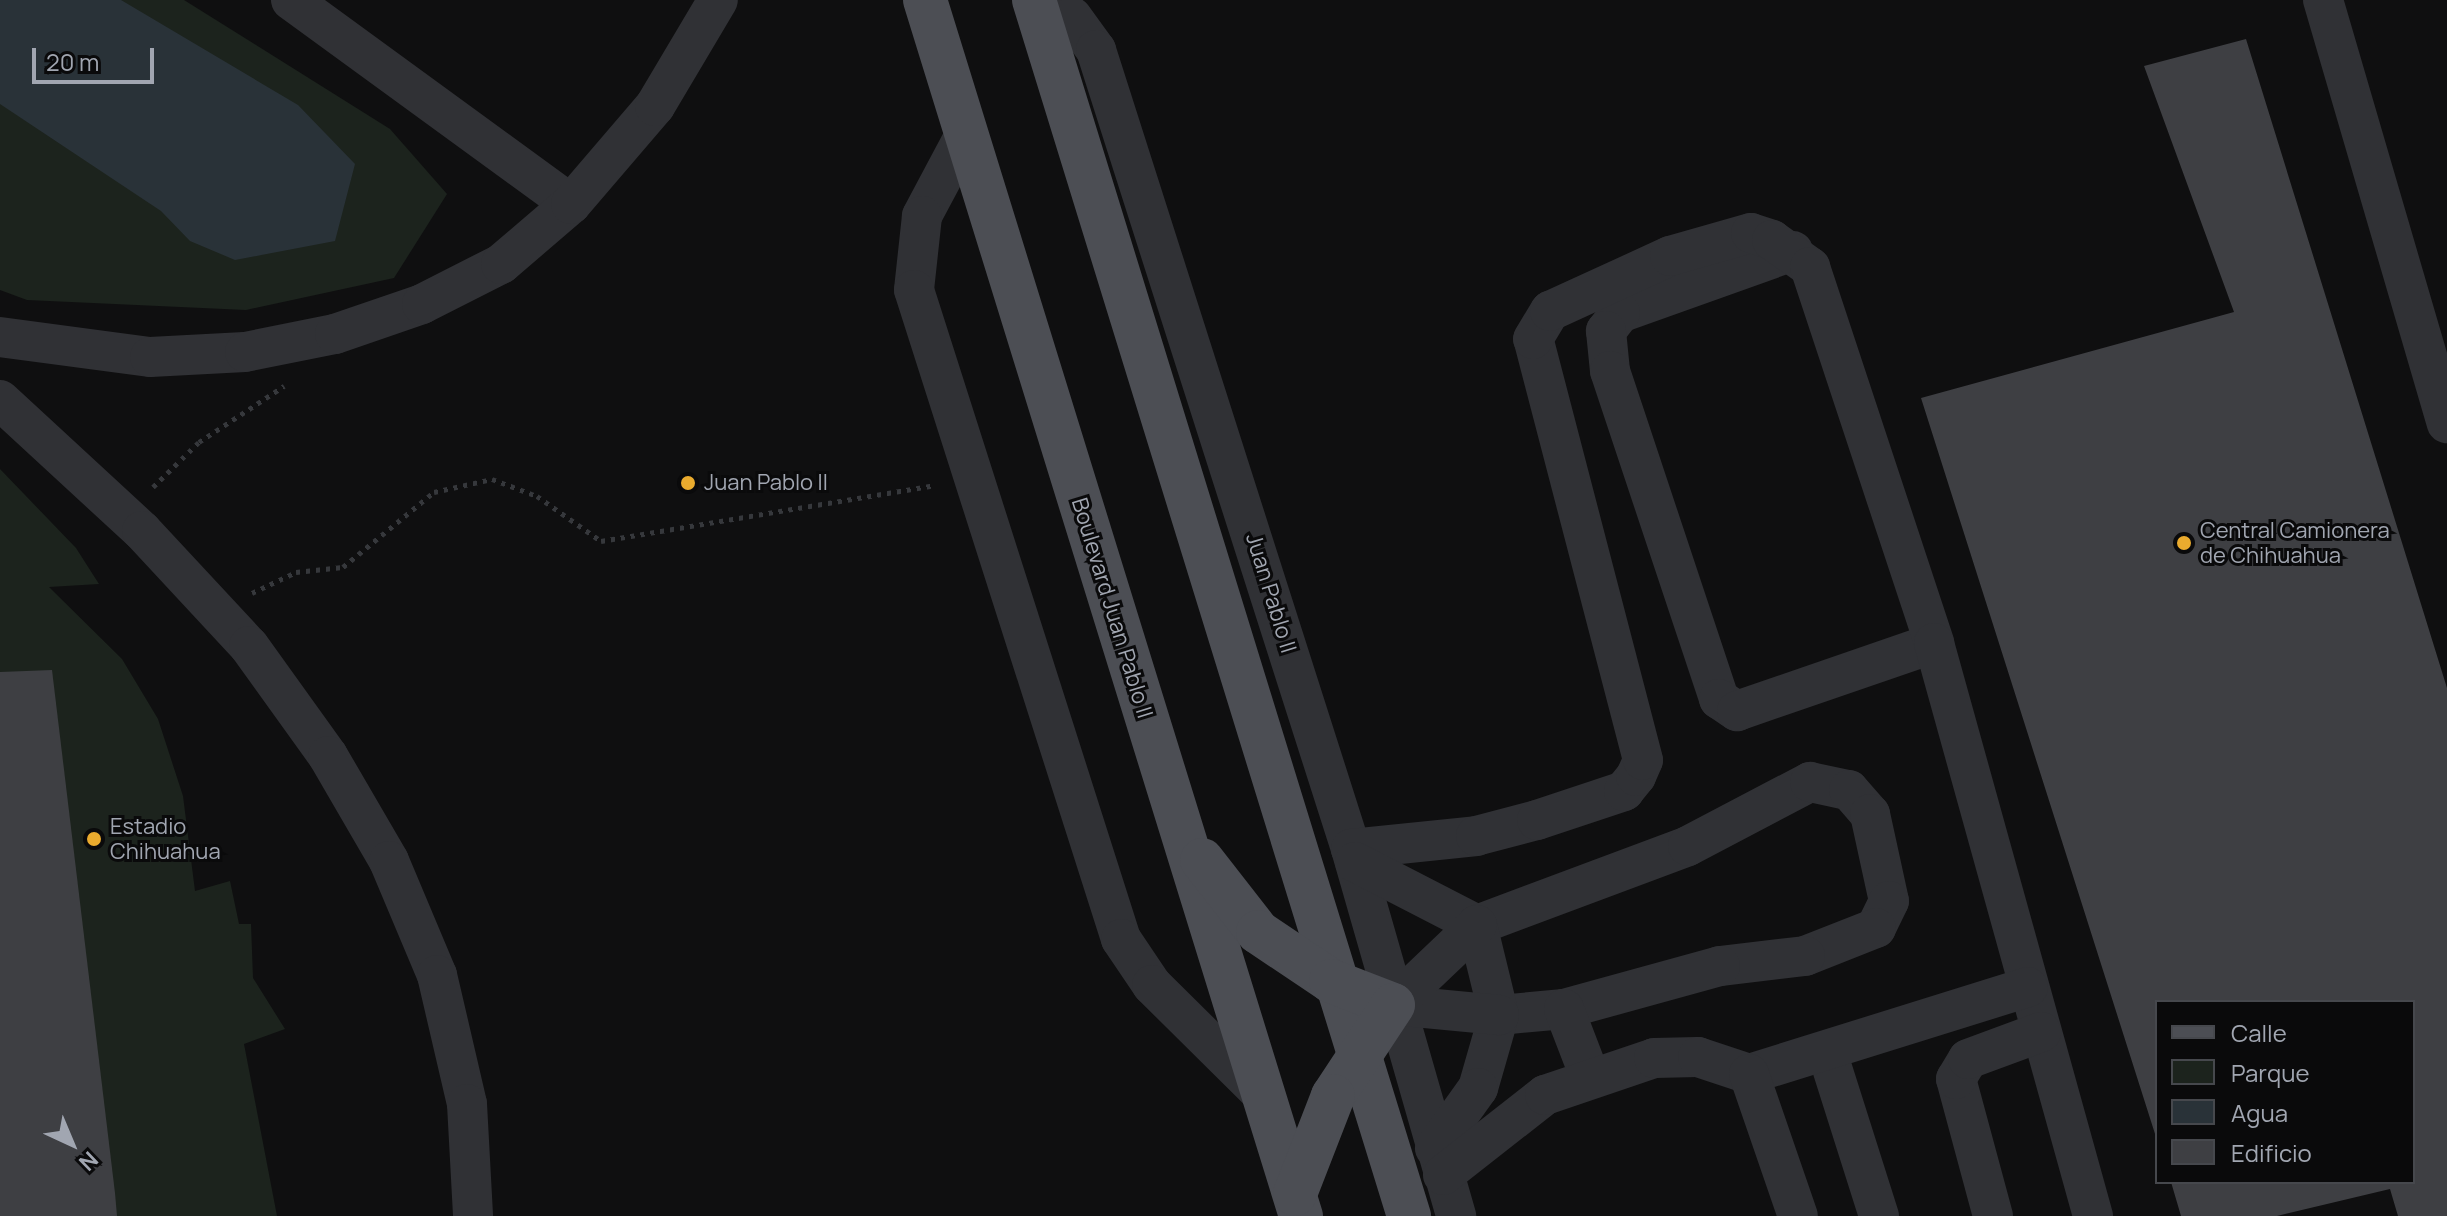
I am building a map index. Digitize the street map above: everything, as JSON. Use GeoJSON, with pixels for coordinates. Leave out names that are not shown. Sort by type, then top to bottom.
{"type":"FeatureCollection","features":[{"type":"Feature","properties":{"kind":"main road","name":"Boulevard Juan Pablo II"},"geometry":{"type":"LineString","coordinates":[[925,0],[1260,1092],[1298,1205]]}},
{"type":"Feature","properties":{"kind":"main road"},"geometry":{"type":"LineString","coordinates":[[1036,0],[1331,981],[1409,1216]]}},
{"type":"Feature","properties":{"kind":"main road"},"geometry":{"type":"LineString","coordinates":[[1177,822],[1228,901],[1258,932],[1331,981],[1393,1005],[1357,1052],[1298,1205]]}},
{"type":"Feature","properties":{"kind":"lane"},"geometry":{"type":"LineString","coordinates":[[291,0],[571,204]]}},
{"type":"Feature","properties":{"kind":"lane"},"geometry":{"type":"LineString","coordinates":[[0,337],[150,357],[245,352],[335,334],[422,304],[501,264],[571,204],[655,106],[718,0]]}},
{"type":"Feature","properties":{"kind":"lane","name":"Juan Pablo II"},"geometry":{"type":"LineString","coordinates":[[1036,0],[1072,17],[1096,50],[1353,856],[1393,1005],[1456,1216]]}},
{"type":"Feature","properties":{"kind":"lane"},"geometry":{"type":"LineString","coordinates":[[2323,0],[2447,423]]}},
{"type":"Feature","properties":{"kind":"lane"},"geometry":{"type":"LineString","coordinates":[[965,135],[922,216],[911,267],[975,480],[1121,939],[1152,985],[1260,1092]]}},
{"type":"Feature","properties":{"kind":"lane"},"geometry":{"type":"LineString","coordinates":[[1353,856],[1476,836],[1537,820],[1624,791],[1636,776],[1643,760],[1533,339],[1550,311],[1670,256],[1751,233],[1793,251],[1810,267],[1934,643],[2093,1216]]}},
{"type":"Feature","properties":{"kind":"lane"},"geometry":{"type":"LineString","coordinates":[[1793,251],[1620,313],[1606,331],[1610,371],[1719,699],[1737,711],[1934,643]]}},
{"type":"Feature","properties":{"kind":"lane"},"geometry":{"type":"LineString","coordinates":[[0,400],[126,517],[216,611],[328,756],[401,890],[437,975],[467,1104],[473,1216]]}},
{"type":"Feature","properties":{"kind":"lane"},"geometry":{"type":"LineString","coordinates":[[1202,553],[1252,533]]}},
{"type":"Feature","properties":{"kind":"lane"},"geometry":{"type":"LineString","coordinates":[[1810,782],[1832,782],[1863,801],[1889,901],[1876,928],[1805,956],[1720,966],[1564,1009],[1499,1015],[1393,1005],[1477,925],[1688,846],[1810,782]]}},
{"type":"Feature","properties":{"kind":"lane"},"geometry":{"type":"LineString","coordinates":[[1353,856],[1477,925],[1499,1015],[1478,1088],[1439,1161]]}},
{"type":"Feature","properties":{"kind":"lane"},"geometry":{"type":"LineString","coordinates":[[1439,1161],[1545,1095],[1589,1074],[1654,1058],[1698,1057],[1749,1074],[2028,987]]}},
{"type":"Feature","properties":{"kind":"lane"},"geometry":{"type":"LineString","coordinates":[[1564,1009],[1589,1074]]}},
{"type":"Feature","properties":{"kind":"lane"},"geometry":{"type":"LineString","coordinates":[[1993,1216],[1956,1079],[1968,1059],[2041,1032]]}},
{"type":"Feature","properties":{"kind":"lane"},"geometry":{"type":"LineString","coordinates":[[1827,1052],[1879,1216]]}},
{"type":"Feature","properties":{"kind":"lane"},"geometry":{"type":"LineString","coordinates":[[1749,1074],[1798,1216]]}},
{"type":"Feature","properties":{"kind":"path"},"geometry":{"type":"LineString","coordinates":[[126,517],[199,442],[276,395],[335,334]]}},
{"type":"Feature","properties":{"kind":"path"},"geometry":{"type":"LineString","coordinates":[[216,611],[296,572],[343,567],[434,492],[492,479],[537,496],[601,541],[975,480]]}},
{"type":"Feature","properties":{"kind":"green space"},"geometry":{"type":"Polygon","coordinates":[[[0,0],[184,0],[390,129],[447,194],[394,278],[246,310],[27,300],[0,290],[0,0]]]}},
{"type":"Feature","properties":{"kind":"green space","name":"Estadio Chihuahua"},"geometry":{"type":"Polygon","coordinates":[[[0,469],[76,548],[99,584],[49,587],[122,659],[158,719],[183,796],[195,891],[230,881],[239,924],[251,924],[253,978],[285,1029],[244,1044],[277,1216],[0,1216],[0,469]]]}},
{"type":"Feature","properties":{"kind":"water"},"geometry":{"type":"Polygon","coordinates":[[[0,0],[121,0],[298,105],[355,164],[335,241],[235,260],[190,241],[161,211],[0,104],[0,0]]]}},
{"type":"Feature","properties":{"kind":"building","name":"Central Camionera de Chihuahua"},"geometry":{"type":"Polygon","coordinates":[[[2246,39],[2447,688],[2447,1216],[2398,1216],[2390,1189],[2277,1216],[2181,1216],[2172,1184],[2415,1184],[2415,1000],[2155,1000],[2155,1134],[1921,398],[2234,312],[2144,66],[2246,39]]]}},
{"type":"Feature","properties":{"kind":"building"},"geometry":{"type":"Polygon","coordinates":[[[52,670],[117,1216],[0,1216],[0,672],[52,670]]]}},
{"type":"Feature","properties":{"kind":"place","name":"Juan Pablo ll"},"geometry":{"type":"Point","coordinates":[688,483]}},
{"type":"Feature","properties":{"kind":"place","name":"Central Camionera de Chihuahua"},"geometry":{"type":"Point","coordinates":[2184,543]}},
{"type":"Feature","properties":{"kind":"place","name":"Estadio Chihuahua"},"geometry":{"type":"Point","coordinates":[94,839]}}]}
